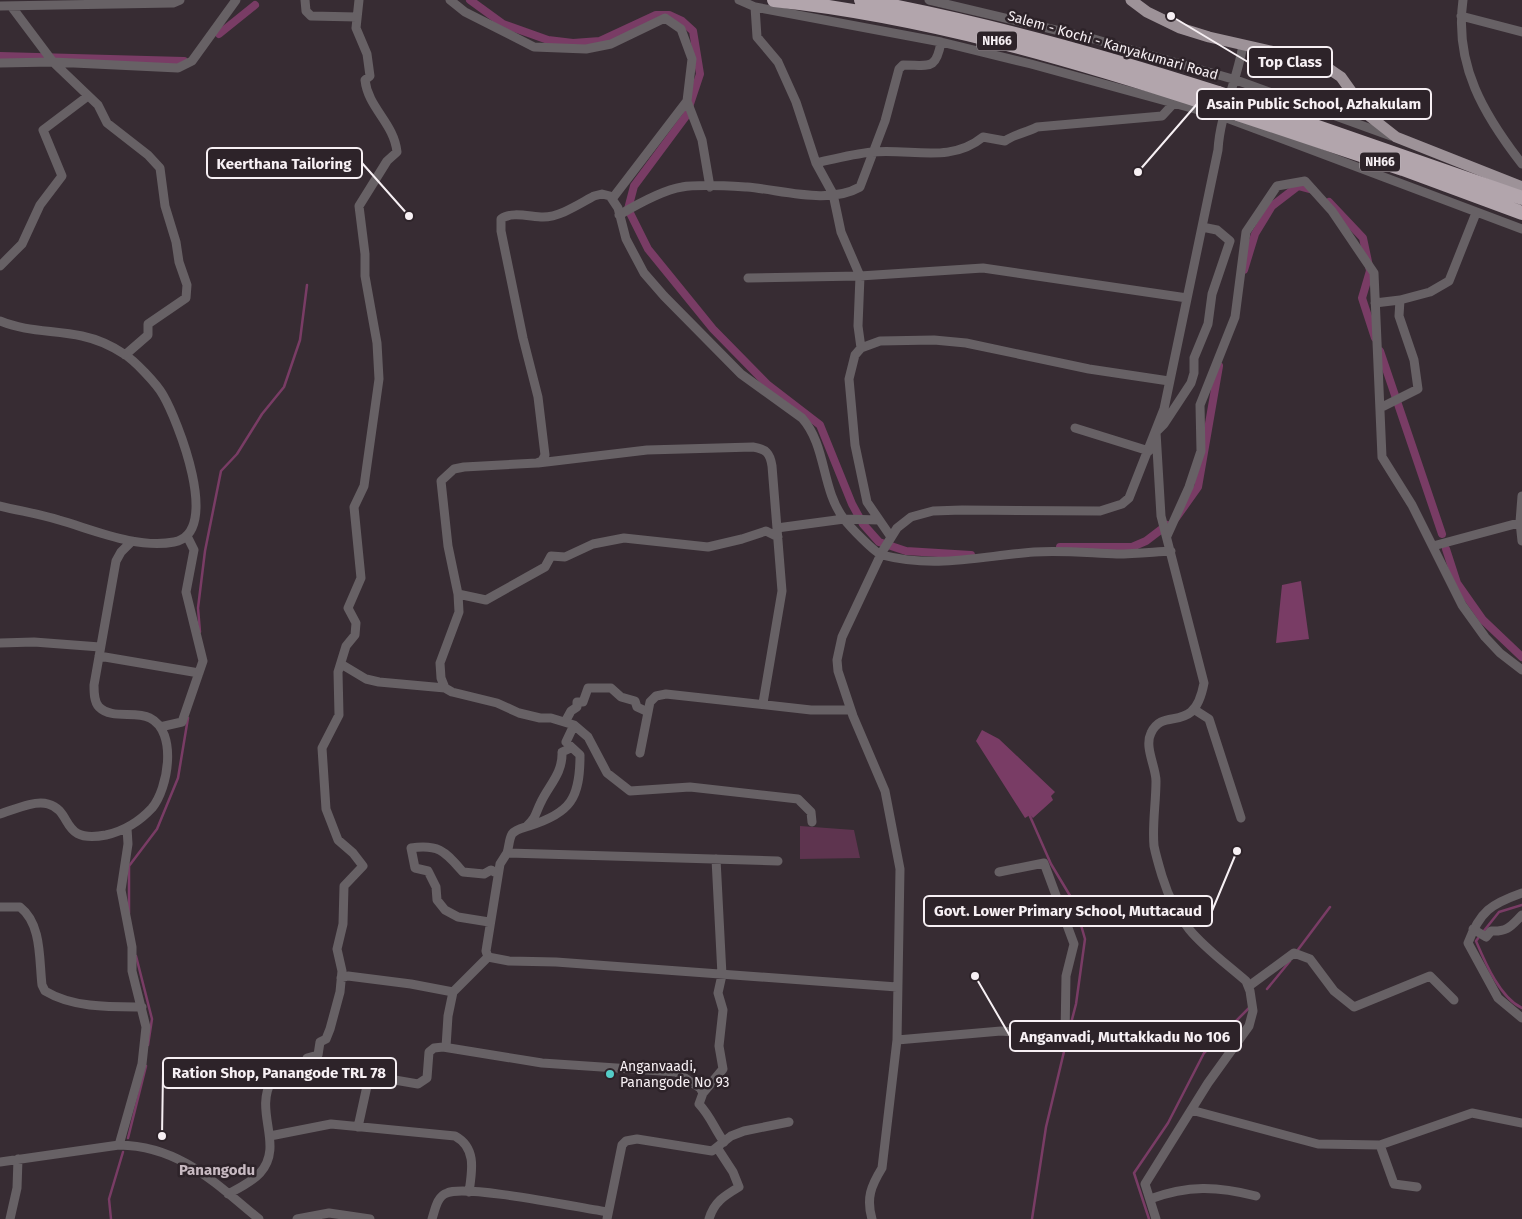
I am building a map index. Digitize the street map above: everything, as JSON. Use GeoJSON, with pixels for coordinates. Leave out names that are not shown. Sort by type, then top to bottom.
{"type":"FeatureCollection","features":[{"type":"Feature","properties":{"kind":"highway","name":"Salem - Kochi - Kanyakumari Road"},"geometry":{"type":"LineString","coordinates":[[774,0],[811,4],[889,18],[997,41],[1102,70],[1224,108],[1403,169],[1522,213]]}},
{"type":"Feature","properties":{"kind":"highway","name":"Salem - Kochi - Kanyakumari Road"},"geometry":{"type":"LineString","coordinates":[[861,0],[1010,31],[1105,57],[1224,108],[1243,101],[1522,198]]}},
{"type":"Feature","properties":{"kind":"main road"},"geometry":{"type":"LineString","coordinates":[[1131,0],[1147,12],[1180,28],[1243,45],[1319,62],[1341,77],[1368,115],[1396,138],[1522,187]]}},
{"type":"Feature","properties":{"kind":"street"},"geometry":{"type":"LineString","coordinates":[[0,6],[173,3],[180,0]]}},
{"type":"Feature","properties":{"kind":"street"},"geometry":{"type":"LineString","coordinates":[[0,63],[53,62],[178,68],[192,61],[236,0]]}},
{"type":"Feature","properties":{"kind":"street"},"geometry":{"type":"LineString","coordinates":[[305,0],[306,11],[311,16],[357,17]]}},
{"type":"Feature","properties":{"kind":"street"},"geometry":{"type":"LineString","coordinates":[[306,1063],[307,1058],[318,1055],[320,1042],[326,1039],[330,1029],[341,978],[338,949],[343,924],[344,886],[362,866],[353,853],[338,840],[326,808],[322,748],[339,715],[338,672],[346,646],[355,635],[356,623],[348,608],[361,578],[354,507],[364,486],[380,379],[377,343],[365,276],[365,254],[358,206],[387,161],[397,152],[386,121],[370,102],[366,90],[366,80],[370,76],[370,70],[356,28],[359,0],[367,0]]}},
{"type":"Feature","properties":{"kind":"street"},"geometry":{"type":"LineString","coordinates":[[450,0],[465,12],[534,46],[586,49],[611,44],[665,18],[681,29],[692,59],[686,101],[612,198]]}},
{"type":"Feature","properties":{"kind":"street"},"geometry":{"type":"LineString","coordinates":[[739,0],[755,7],[942,42],[1032,64],[1174,103],[1224,108],[1476,213],[1522,230]]}},
{"type":"Feature","properties":{"kind":"street"},"geometry":{"type":"LineString","coordinates":[[929,0],[1094,39],[1236,80],[1396,138]]}},
{"type":"Feature","properties":{"kind":"street"},"geometry":{"type":"LineString","coordinates":[[1463,0],[1461,16],[1464,53],[1475,90],[1495,129],[1522,164]]}},
{"type":"Feature","properties":{"kind":"street"},"geometry":{"type":"LineString","coordinates":[[11,6],[53,62],[98,105],[107,123],[148,155],[160,168],[165,206],[187,284],[186,298],[148,324],[148,335],[125,354]]}},
{"type":"Feature","properties":{"kind":"street"},"geometry":{"type":"LineString","coordinates":[[755,7],[757,37],[778,62],[796,102],[816,163],[833,194],[841,232],[860,276],[858,326],[861,348]]}},
{"type":"Feature","properties":{"kind":"street"},"geometry":{"type":"LineString","coordinates":[[1461,16],[1522,32]]}},
{"type":"Feature","properties":{"kind":"street"},"geometry":{"type":"LineString","coordinates":[[619,214],[641,202],[682,187],[747,188],[801,195],[852,192],[860,187],[899,69],[903,65],[933,64],[938,60],[942,42]]}},
{"type":"Feature","properties":{"kind":"street"},"geometry":{"type":"LineString","coordinates":[[872,1219],[870,1211],[870,1186],[882,1168],[897,1040],[901,888],[896,840],[885,791],[838,671],[837,660],[842,637],[881,553],[904,521],[934,511],[1100,511],[1113,508],[1130,498],[1164,410],[1202,227],[1224,108],[1236,80],[1243,45]]}},
{"type":"Feature","properties":{"kind":"street"},"geometry":{"type":"LineString","coordinates":[[0,266],[22,244],[40,205],[62,176],[43,130],[88,96]]}},
{"type":"Feature","properties":{"kind":"street"},"geometry":{"type":"LineString","coordinates":[[686,101],[702,140],[710,187]]}},
{"type":"Feature","properties":{"kind":"street"},"geometry":{"type":"LineString","coordinates":[[816,163],[873,152],[940,154],[973,146],[984,137],[1005,141],[1012,135],[1026,133],[1037,127],[1162,116],[1174,103]]}},
{"type":"Feature","properties":{"kind":"street"},"geometry":{"type":"LineString","coordinates":[[1167,536],[1189,487],[1202,451],[1200,405],[1235,317],[1246,232],[1277,186],[1305,181],[1332,211],[1374,273],[1382,457],[1412,505],[1462,605],[1500,653],[1522,670]]}},
{"type":"Feature","properties":{"kind":"street"},"geometry":{"type":"LineString","coordinates":[[538,463],[542,461],[545,455],[542,419],[501,232],[501,219],[511,215],[546,217],[602,194],[612,198],[626,239],[644,273],[664,296],[741,374],[802,418],[809,426],[817,442],[824,475],[844,519],[881,553],[947,563],[1032,552],[1073,551],[1117,554],[1171,551]]}},
{"type":"Feature","properties":{"kind":"street"},"geometry":{"type":"LineString","coordinates":[[1376,304],[1430,292],[1449,280],[1476,213]]}},
{"type":"Feature","properties":{"kind":"street"},"geometry":{"type":"LineString","coordinates":[[1156,1219],[1145,1184],[1191,1110],[1249,1026],[1253,1011],[1249,986],[1246,981],[1190,932],[1179,918],[1170,901],[1154,847],[1156,778],[1148,739],[1159,723],[1184,717],[1195,710],[1201,697],[1204,683],[1161,516],[1156,432],[1164,424],[1191,383],[1194,374],[1194,358],[1208,324],[1212,294],[1230,241],[1217,230],[1202,227]]}},
{"type":"Feature","properties":{"kind":"street"},"geometry":{"type":"LineString","coordinates":[[748,278],[860,276],[983,268],[1187,298]]}},
{"type":"Feature","properties":{"kind":"street"},"geometry":{"type":"LineString","coordinates":[[1380,408],[1418,389],[1414,360],[1399,316],[1400,300]]}},
{"type":"Feature","properties":{"kind":"street"},"geometry":{"type":"LineString","coordinates":[[0,321],[29,329],[83,336],[125,354],[162,392],[173,414],[190,462],[196,491],[197,509],[194,524],[187,536],[174,542],[132,541],[0,506]]}},
{"type":"Feature","properties":{"kind":"street"},"geometry":{"type":"LineString","coordinates":[[891,537],[867,502],[855,445],[850,379],[855,355],[861,348],[880,341],[934,340],[966,342],[1089,369],[1169,381]]}},
{"type":"Feature","properties":{"kind":"street"},"geometry":{"type":"LineString","coordinates":[[1075,428],[1149,451]]}},
{"type":"Feature","properties":{"kind":"street"},"geometry":{"type":"LineString","coordinates":[[445,688],[441,678],[440,663],[459,612],[458,594],[448,546],[441,481],[454,469],[538,463],[647,450],[753,447],[763,449],[771,458],[782,591],[763,703]]}},
{"type":"Feature","properties":{"kind":"street"},"geometry":{"type":"LineString","coordinates":[[1522,496],[1522,541]]}},
{"type":"Feature","properties":{"kind":"street"},"geometry":{"type":"LineString","coordinates":[[777,528],[844,519],[879,520]]}},
{"type":"Feature","properties":{"kind":"street"},"geometry":{"type":"LineString","coordinates":[[1433,546],[1521,522]]}},
{"type":"Feature","properties":{"kind":"street"},"geometry":{"type":"LineString","coordinates":[[458,594],[486,600],[545,567],[551,556],[565,557],[592,544],[624,538],[708,547],[766,531],[778,537]]}},
{"type":"Feature","properties":{"kind":"street"},"geometry":{"type":"LineString","coordinates":[[160,727],[182,722],[203,661],[186,592],[194,550],[187,536]]}},
{"type":"Feature","properties":{"kind":"street"},"geometry":{"type":"LineString","coordinates":[[0,814],[38,804],[49,804],[61,814],[73,831],[86,837],[108,835],[127,828],[147,813],[155,804],[163,788],[168,754],[166,740],[160,727],[148,716],[108,712],[98,706],[94,685],[116,561],[121,552],[132,541]]}},
{"type":"Feature","properties":{"kind":"street"},"geometry":{"type":"LineString","coordinates":[[0,643],[34,642],[100,651],[199,673]]}},
{"type":"Feature","properties":{"kind":"street"},"geometry":{"type":"LineString","coordinates":[[341,664],[366,679],[379,682],[445,688],[452,692],[497,703],[519,713],[570,724],[588,737],[607,773],[630,791],[690,787],[751,792],[798,799],[811,812],[812,822]]}},
{"type":"Feature","properties":{"kind":"street"},"geometry":{"type":"LineString","coordinates":[[488,957],[486,939],[489,922],[498,874],[502,858],[507,853],[510,836],[516,830],[558,815],[572,803],[577,790],[580,755],[566,742],[571,711],[577,707],[577,702],[583,702],[588,688],[611,688],[621,697],[635,701],[637,706],[648,712]]}},
{"type":"Feature","properties":{"kind":"street"},"geometry":{"type":"LineString","coordinates":[[640,753],[650,702],[656,696],[666,694],[763,703],[811,710],[852,710]]}},
{"type":"Feature","properties":{"kind":"street"},"geometry":{"type":"LineString","coordinates":[[1195,710],[1209,720],[1241,818]]}},
{"type":"Feature","properties":{"kind":"street"},"geometry":{"type":"LineString","coordinates":[[526,827],[538,815],[542,800],[554,783],[562,761],[562,752],[572,748]]}},
{"type":"Feature","properties":{"kind":"street"},"geometry":{"type":"LineString","coordinates":[[119,1145],[142,1064],[146,1027],[132,971],[132,947],[121,890],[128,844],[127,828]]}},
{"type":"Feature","properties":{"kind":"street"},"geometry":{"type":"LineString","coordinates":[[489,922],[458,917],[446,910],[437,900],[436,887],[428,870],[415,868],[411,848],[422,847],[443,850],[463,872],[484,874],[491,870],[498,874]]}},
{"type":"Feature","properties":{"kind":"street"},"geometry":{"type":"LineString","coordinates":[[507,853],[778,861]]}},
{"type":"Feature","properties":{"kind":"street"},"geometry":{"type":"LineString","coordinates":[[709,1219],[712,1208],[721,1198],[739,1187],[711,1117],[699,1104],[703,1093],[722,1069],[719,1046],[723,1010],[718,993],[722,974],[716,859]]}},
{"type":"Feature","properties":{"kind":"street"},"geometry":{"type":"LineString","coordinates":[[897,1040],[1001,1031],[1065,1037],[1066,976],[1074,944],[1044,863],[999,872]]}},
{"type":"Feature","properties":{"kind":"street"},"geometry":{"type":"LineString","coordinates":[[1522,893],[1491,905],[1478,934],[1468,943],[1498,998],[1522,1018]]}},
{"type":"Feature","properties":{"kind":"street"},"geometry":{"type":"LineString","coordinates":[[0,907],[20,907],[30,918],[37,940],[42,985],[45,991],[66,1000],[98,1007],[142,1007]]}},
{"type":"Feature","properties":{"kind":"street"},"geometry":{"type":"LineString","coordinates":[[1478,934],[1491,931],[1506,931],[1522,915]]}},
{"type":"Feature","properties":{"kind":"street"},"geometry":{"type":"LineString","coordinates":[[1249,986],[1294,953],[1310,959],[1334,991],[1354,1007],[1430,976],[1454,1000]]}},
{"type":"Feature","properties":{"kind":"street"},"geometry":{"type":"LineString","coordinates":[[488,957],[509,961],[556,962],[897,987]]}},
{"type":"Feature","properties":{"kind":"street"},"geometry":{"type":"LineString","coordinates":[[446,1047],[448,1016],[453,992],[488,957]]}},
{"type":"Feature","properties":{"kind":"street"},"geometry":{"type":"LineString","coordinates":[[341,978],[348,976],[375,979],[453,992]]}},
{"type":"Feature","properties":{"kind":"street"},"geometry":{"type":"LineString","coordinates":[[228,1194],[260,1174],[269,1156],[270,1136],[264,1115],[269,1085],[280,1067],[290,1062],[306,1063],[369,1077],[418,1084],[427,1078],[429,1052],[434,1048],[446,1047],[542,1063],[676,1072],[700,1088],[703,1093]]}},
{"type":"Feature","properties":{"kind":"street"},"geometry":{"type":"LineString","coordinates":[[358,1127],[369,1077]]}},
{"type":"Feature","properties":{"kind":"street"},"geometry":{"type":"LineString","coordinates":[[1191,1110],[1318,1144],[1380,1144],[1472,1114],[1522,1124]]}},
{"type":"Feature","properties":{"kind":"street"},"geometry":{"type":"LineString","coordinates":[[432,1219],[439,1199],[444,1193],[452,1191],[487,1192],[608,1215],[622,1145],[626,1141],[638,1138],[704,1151],[721,1145],[744,1131],[789,1122]]}},
{"type":"Feature","properties":{"kind":"street"},"geometry":{"type":"LineString","coordinates":[[270,1136],[332,1124],[456,1136],[461,1139],[470,1151],[472,1160],[469,1192]]}},
{"type":"Feature","properties":{"kind":"street"},"geometry":{"type":"LineString","coordinates":[[1380,1144],[1394,1184],[1417,1187]]}},
{"type":"Feature","properties":{"kind":"street"},"geometry":{"type":"LineString","coordinates":[[1,1161],[119,1145],[139,1145],[168,1152],[192,1165],[260,1219]]}},
{"type":"Feature","properties":{"kind":"street"},"geometry":{"type":"LineString","coordinates":[[10,1219],[17,1188],[18,1159]]}},
{"type":"Feature","properties":{"kind":"street"},"geometry":{"type":"LineString","coordinates":[[1150,1199],[1174,1190],[1224,1188],[1256,1196]]}},
{"type":"Feature","properties":{"kind":"street"},"geometry":{"type":"LineString","coordinates":[[297,1219],[329,1213],[370,1219]]}},
{"type":"Feature","properties":{"kind":"shaded area"},"geometry":{"type":"Polygon","coordinates":[[[1301,581],[1309,639],[1276,643],[1282,585],[1301,581]]]}},
{"type":"Feature","properties":{"kind":"shaded area"},"geometry":{"type":"Polygon","coordinates":[[[982,730],[999,739],[1055,792],[1051,796],[1053,800],[1033,818],[1030,815],[1025,818],[976,741],[982,730]]]}},
{"type":"Feature","properties":{"kind":"shaded area"},"geometry":{"type":"Polygon","coordinates":[[[800,826],[854,830],[860,858],[800,859],[800,826]]]}},
{"type":"Feature","properties":{"kind":"waterway"},"geometry":{"type":"LineString","coordinates":[[470,0],[503,24],[548,40],[573,43],[600,41],[656,15],[669,15],[682,21],[693,31],[700,74],[686,116],[634,186],[628,209],[648,249],[713,329],[768,385],[820,425],[852,504],[863,524],[879,542],[906,551],[971,555]]}},
{"type":"Feature","properties":{"kind":"waterway"},"geometry":{"type":"LineString","coordinates":[[219,34],[255,5]]}},
{"type":"Feature","properties":{"kind":"waterway"},"geometry":{"type":"LineString","coordinates":[[0,56],[184,61]]}},
{"type":"Feature","properties":{"kind":"waterway"},"geometry":{"type":"LineString","coordinates":[[1244,270],[1255,234],[1272,206],[1298,186],[1313,190]]}},
{"type":"Feature","properties":{"kind":"waterway"},"geometry":{"type":"LineString","coordinates":[[1329,202],[1363,238],[1370,271],[1362,298],[1375,338]]}},
{"type":"Feature","properties":{"kind":"waterway"},"geometry":{"type":"LineString","coordinates":[[200,632],[198,608],[205,551],[221,471],[237,454],[262,414],[284,387],[300,340],[307,285]]}},
{"type":"Feature","properties":{"kind":"waterway"},"geometry":{"type":"LineString","coordinates":[[1380,351],[1442,534]]}},
{"type":"Feature","properties":{"kind":"waterway"},"geometry":{"type":"LineString","coordinates":[[1176,518],[1198,487],[1219,366]]}},
{"type":"Feature","properties":{"kind":"waterway"},"geometry":{"type":"LineString","coordinates":[[1060,547],[1132,547],[1146,541],[1167,525]]}},
{"type":"Feature","properties":{"kind":"waterway"},"geometry":{"type":"LineString","coordinates":[[1446,549],[1457,583],[1483,620],[1522,657]]}},
{"type":"Feature","properties":{"kind":"waterway"},"geometry":{"type":"LineString","coordinates":[[129,913],[129,866],[157,829],[178,778],[188,718]]}},
{"type":"Feature","properties":{"kind":"waterway"},"geometry":{"type":"LineString","coordinates":[[1029,814],[1051,864],[1075,904],[1085,939],[1076,1004],[1069,1031]]}},
{"type":"Feature","properties":{"kind":"waterway"},"geometry":{"type":"LineString","coordinates":[[1483,932],[1499,912],[1522,905]]}},
{"type":"Feature","properties":{"kind":"waterway"},"geometry":{"type":"LineString","coordinates":[[1297,951],[1330,907]]}},
{"type":"Feature","properties":{"kind":"waterway"},"geometry":{"type":"LineString","coordinates":[[1479,937],[1476,941],[1494,979],[1507,996],[1522,1008]]}},
{"type":"Feature","properties":{"kind":"waterway"},"geometry":{"type":"LineString","coordinates":[[136,956],[152,1019],[148,1045]]}},
{"type":"Feature","properties":{"kind":"waterway"},"geometry":{"type":"LineString","coordinates":[[1267,989],[1290,961]]}},
{"type":"Feature","properties":{"kind":"waterway"},"geometry":{"type":"LineString","coordinates":[[1149,1219],[1134,1173],[1168,1123],[1204,1053],[1249,1008]]}},
{"type":"Feature","properties":{"kind":"waterway"},"geometry":{"type":"LineString","coordinates":[[1032,1219],[1046,1127],[1067,1039]]}},
{"type":"Feature","properties":{"kind":"waterway"},"geometry":{"type":"LineString","coordinates":[[128,1138],[146,1066]]}},
{"type":"Feature","properties":{"kind":"waterway"},"geometry":{"type":"LineString","coordinates":[[111,1219],[109,1199],[123,1152]]}},
{"type":"Feature","properties":{"kind":"place","name":"Top Class"},"geometry":{"type":"Point","coordinates":[1171,16]}},
{"type":"Feature","properties":{"kind":"place","name":"Asain Public School, Azhakulam"},"geometry":{"type":"Point","coordinates":[1138,172]}},
{"type":"Feature","properties":{"kind":"place","name":"Keerthana Tailoring"},"geometry":{"type":"Point","coordinates":[409,216]}},
{"type":"Feature","properties":{"kind":"place","name":"Govt. Lower Primary School, Muttacaud"},"geometry":{"type":"Point","coordinates":[1237,851]}},
{"type":"Feature","properties":{"kind":"place","name":"Anganvadi, Muttakkadu No 106"},"geometry":{"type":"Point","coordinates":[975,976]}},
{"type":"Feature","properties":{"kind":"place","name":"Anganvaadi, Panangode No 93"},"geometry":{"type":"Point","coordinates":[610,1074]}},
{"type":"Feature","properties":{"kind":"place","name":"Ration Shop, Panangode TRL 78"},"geometry":{"type":"Point","coordinates":[162,1136]}},
{"type":"Feature","properties":{"kind":"district","name":"Panangodu"},"geometry":{"type":"Point","coordinates":[217,1170]}}]}
